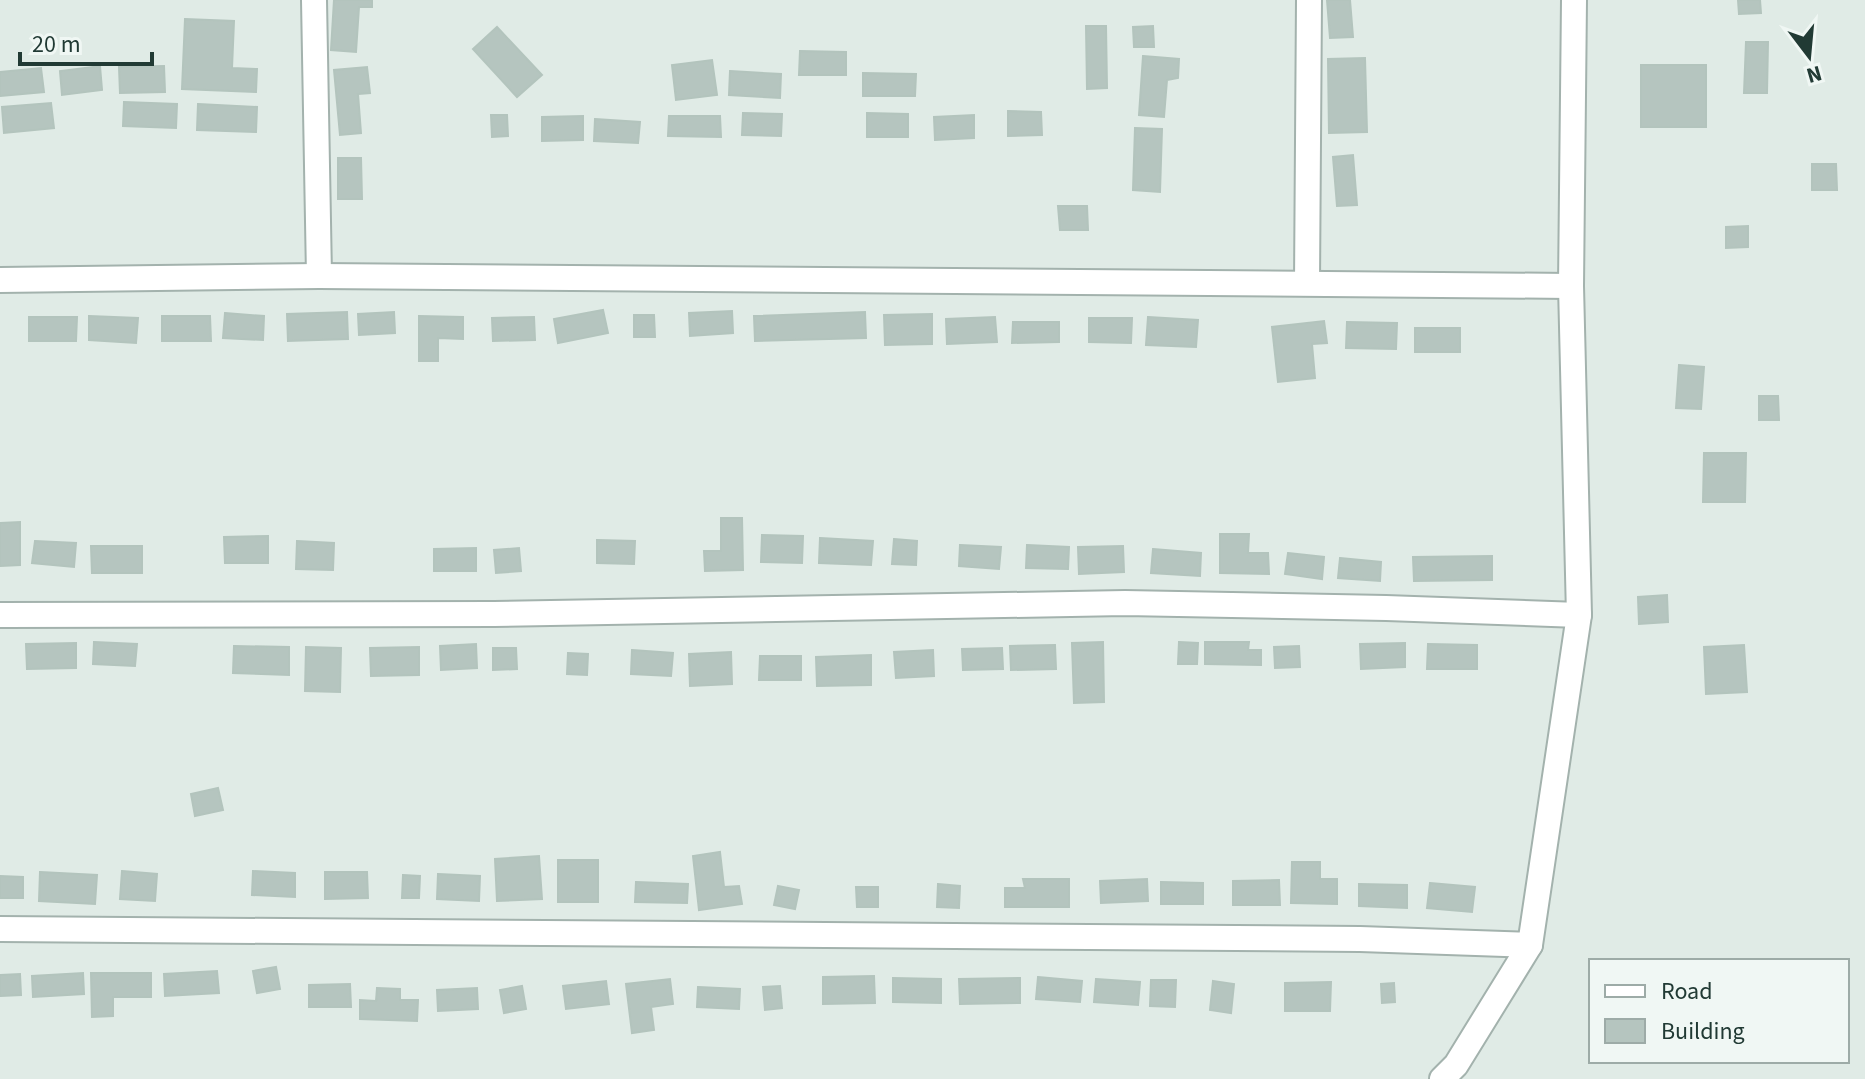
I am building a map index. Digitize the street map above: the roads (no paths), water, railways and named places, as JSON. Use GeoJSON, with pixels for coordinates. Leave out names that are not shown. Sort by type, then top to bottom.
{"type":"FeatureCollection","features":[{"type":"Feature","properties":{"kind":"street"},"geometry":{"type":"LineString","coordinates":[[314,0],[319,276]]}},
{"type":"Feature","properties":{"kind":"street"},"geometry":{"type":"LineString","coordinates":[[1307,283],[1309,0]]}},
{"type":"Feature","properties":{"kind":"street"},"geometry":{"type":"LineString","coordinates":[[1456,1074],[1530,945],[1579,615],[1571,286],[1574,0]]}},
{"type":"Feature","properties":{"kind":"street"},"geometry":{"type":"LineString","coordinates":[[0,280],[319,276],[1571,286]]}},
{"type":"Feature","properties":{"kind":"street"},"geometry":{"type":"LineString","coordinates":[[0,615],[494,614],[1125,603],[1579,615]]}},
{"type":"Feature","properties":{"kind":"street"},"geometry":{"type":"LineString","coordinates":[[0,929],[1360,939],[1530,945]]}}]}
